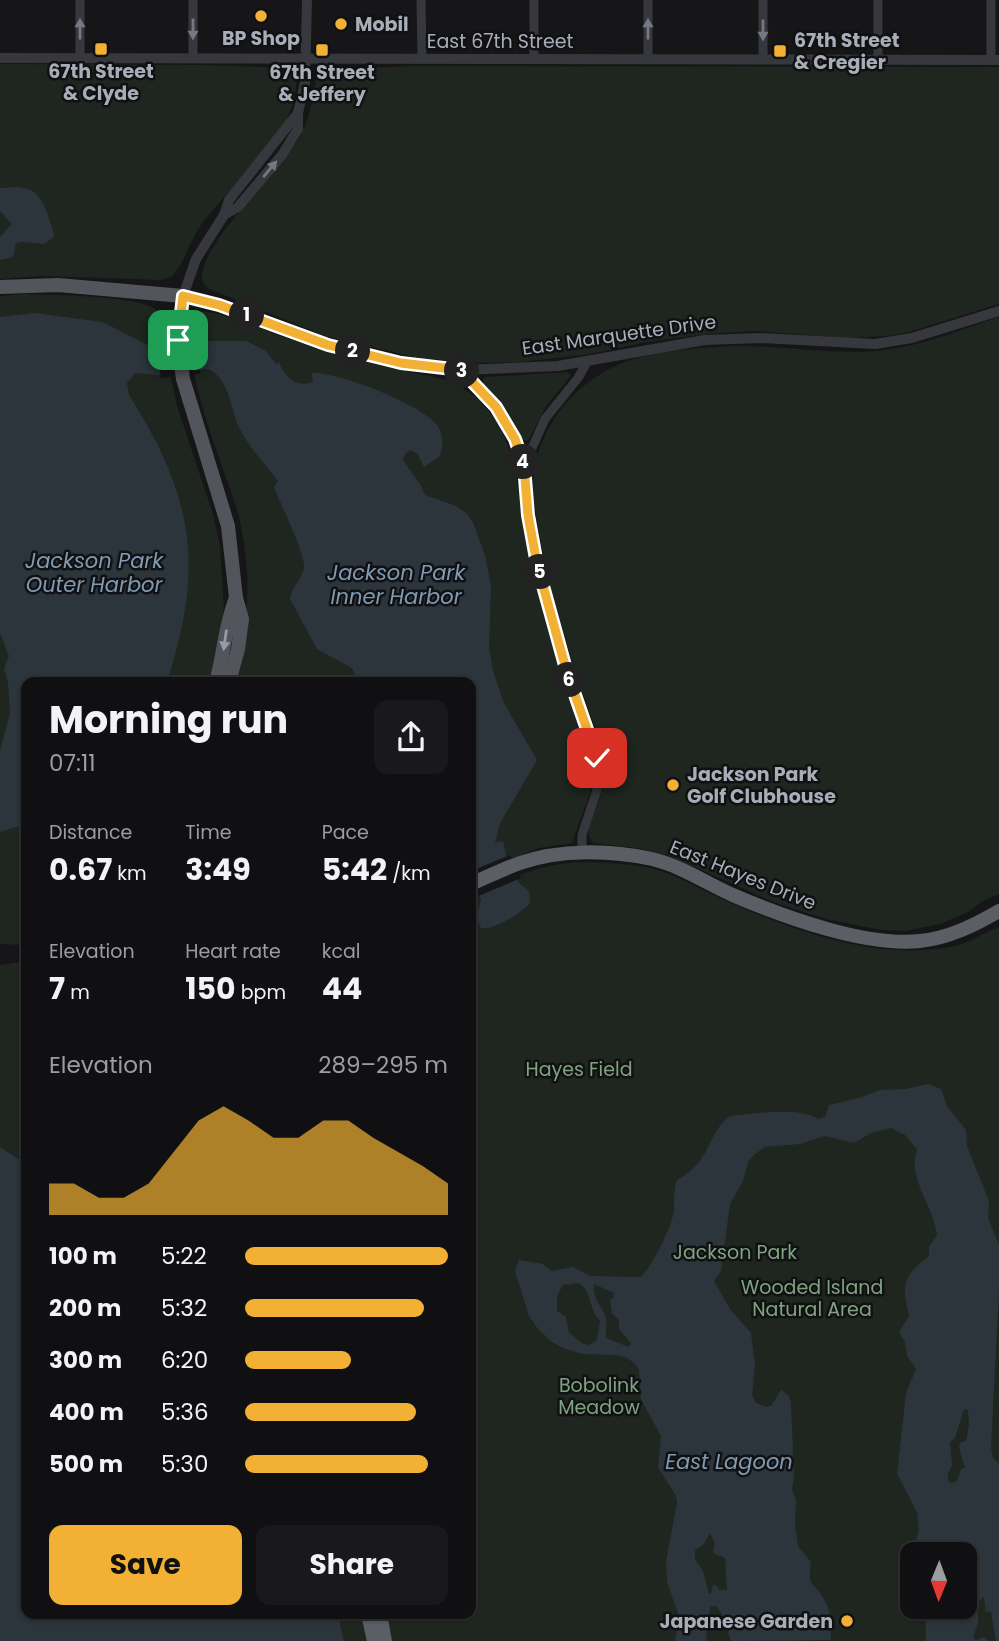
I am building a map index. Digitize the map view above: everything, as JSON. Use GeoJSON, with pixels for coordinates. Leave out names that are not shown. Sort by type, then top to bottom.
{"type":"FeatureCollection","features":[{"type":"Feature","properties":{"kind":"highway","name":"East Hayes Drive"},"geometry":{"type":"LineString","coordinates":[[476,882],[520,863],[552,855],[582,853],[640,857],[665,863],[735,896],[793,918],[902,942],[944,936],[974,925],[999,911]]}},
{"type":"Feature","properties":{"kind":"highway"},"geometry":{"type":"LineString","coordinates":[[369,1619],[374,1641]]}},
{"type":"Feature","properties":{"kind":"highway"},"geometry":{"type":"LineString","coordinates":[[381,1619],[385,1641]]}},
{"type":"Feature","properties":{"kind":"main road","name":"East Marquette Drive"},"geometry":{"type":"LineString","coordinates":[[0,287],[58,285],[183,296]]}},
{"type":"Feature","properties":{"kind":"main road"},"geometry":{"type":"LineString","coordinates":[[183,296],[178,340],[183,379],[228,526],[234,558],[236,598],[242,618],[230,677]]}},
{"type":"Feature","properties":{"kind":"main road"},"geometry":{"type":"LineString","coordinates":[[217,677],[228,616],[236,598]]}},
{"type":"Feature","properties":{"kind":"street"},"geometry":{"type":"LineString","coordinates":[[80,0],[80,58]]}},
{"type":"Feature","properties":{"kind":"street"},"geometry":{"type":"LineString","coordinates":[[193,0],[193,58]]}},
{"type":"Feature","properties":{"kind":"street"},"geometry":{"type":"LineString","coordinates":[[183,296],[196,258],[224,215],[229,200],[298,113],[305,83],[307,0]]}},
{"type":"Feature","properties":{"kind":"street"},"geometry":{"type":"LineString","coordinates":[[421,0],[422,59]]}},
{"type":"Feature","properties":{"kind":"street"},"geometry":{"type":"LineString","coordinates":[[534,0],[534,59]]}},
{"type":"Feature","properties":{"kind":"street"},"geometry":{"type":"LineString","coordinates":[[648,0],[648,59]]}},
{"type":"Feature","properties":{"kind":"street"},"geometry":{"type":"LineString","coordinates":[[763,0],[763,59]]}},
{"type":"Feature","properties":{"kind":"street"},"geometry":{"type":"LineString","coordinates":[[878,0],[878,59]]}},
{"type":"Feature","properties":{"kind":"street"},"geometry":{"type":"LineString","coordinates":[[990,0],[995,60]]}},
{"type":"Feature","properties":{"kind":"street","name":"East 67th Street"},"geometry":{"type":"LineString","coordinates":[[0,58],[995,60]]}},
{"type":"Feature","properties":{"kind":"street","name":"East Marquette Drive"},"geometry":{"type":"LineString","coordinates":[[183,296],[219,305],[328,345],[401,363],[461,370],[523,369],[586,362],[680,343],[715,340],[760,338],[860,344],[894,342],[929,334],[999,311]]}},
{"type":"Feature","properties":{"kind":"street"},"geometry":{"type":"LineString","coordinates":[[524,466],[545,419],[578,378],[586,362]]}},
{"type":"Feature","properties":{"kind":"street"},"geometry":{"type":"LineString","coordinates":[[461,370],[503,416],[515,439],[524,466],[537,564],[566,669],[597,758],[597,790],[582,835],[582,853]]}},
{"type":"Feature","properties":{"kind":"green space"},"geometry":{"type":"Polygon","coordinates":[[[0,64],[291,68],[296,72],[295,95],[288,117],[277,137],[200,226],[171,277],[161,280],[41,276],[0,279],[0,64]]]}},
{"type":"Feature","properties":{"kind":"green space"},"geometry":{"type":"Polygon","coordinates":[[[411,66],[999,67],[999,304],[909,332],[887,336],[849,338],[755,331],[709,334],[652,341],[584,355],[519,362],[475,363],[419,358],[325,336],[207,288],[202,279],[204,265],[213,247],[299,138],[311,105],[317,70],[411,66]]]}},
{"type":"Feature","properties":{"kind":"green space","name":"Jackson Park Outer Harbor"},"geometry":{"type":"Polygon","coordinates":[[[23,294],[115,299],[148,306],[157,311],[177,406],[213,514],[220,547],[224,607],[222,636],[212,677],[21,677],[21,945],[0,944],[0,296],[23,294]]]}},
{"type":"Feature","properties":{"kind":"green space"},"geometry":{"type":"Polygon","coordinates":[[[204,312],[215,313],[326,352],[452,381],[477,398],[499,424],[514,462],[527,543],[547,628],[590,761],[590,793],[572,843],[539,848],[476,874],[476,677],[235,677],[248,592],[243,539],[237,510],[201,402],[191,344],[193,323],[204,312]]]}},
{"type":"Feature","properties":{"kind":"green space"},"geometry":{"type":"Polygon","coordinates":[[[999,317],[999,894],[940,924],[906,931],[881,930],[826,919],[776,903],[667,855],[637,848],[593,843],[589,827],[600,797],[603,776],[598,736],[559,616],[546,567],[534,500],[534,474],[543,439],[562,408],[587,383],[602,373],[654,354],[739,346],[849,352],[892,349],[933,339],[999,317]]]}},
{"type":"Feature","properties":{"kind":"green space"},"geometry":{"type":"Polygon","coordinates":[[[568,372],[571,376],[547,405],[529,439],[525,441],[507,410],[483,383],[483,378],[486,377],[568,372]]]}},
{"type":"Feature","properties":{"kind":"green space","name":"Jackson Park"},"geometry":{"type":"Polygon","coordinates":[[[582,862],[642,866],[677,877],[724,900],[806,932],[863,946],[893,950],[950,947],[999,927],[999,1641],[392,1641],[388,1619],[476,1619],[476,893],[553,865],[582,862]]]}},
{"type":"Feature","properties":{"kind":"green space"},"geometry":{"type":"Polygon","coordinates":[[[21,962],[21,1161],[0,1147],[0,965],[21,962]]]}},
{"type":"Feature","properties":{"kind":"green space"},"geometry":{"type":"Polygon","coordinates":[[[339,1619],[362,1619],[367,1641],[344,1641],[339,1619]]]}},
{"type":"Feature","properties":{"kind":"water"},"geometry":{"type":"Polygon","coordinates":[[[0,188],[21,188],[34,192],[43,203],[54,237],[44,244],[16,243],[13,257],[0,260],[0,237],[12,224],[0,211],[0,188]]]}},
{"type":"Feature","properties":{"kind":"water","name":"Jackson Park Inner Harbor"},"geometry":{"type":"Polygon","coordinates":[[[34,313],[103,322],[153,348],[205,341],[246,341],[266,351],[276,364],[279,362],[288,377],[296,382],[313,382],[312,373],[340,377],[413,407],[436,424],[442,440],[440,456],[424,467],[417,453],[410,450],[403,460],[425,495],[456,506],[467,514],[473,522],[485,555],[491,586],[489,647],[493,671],[504,703],[537,760],[500,823],[495,843],[503,841],[506,855],[519,883],[529,891],[530,903],[526,907],[507,920],[487,928],[481,928],[476,917],[481,900],[476,888],[476,677],[356,677],[352,668],[317,649],[290,599],[303,573],[304,563],[274,487],[278,481],[243,434],[221,380],[208,369],[158,375],[135,373],[127,383],[129,395],[168,468],[180,501],[187,534],[189,568],[186,603],[168,677],[21,677],[21,826],[0,832],[0,751],[10,713],[8,682],[4,669],[9,656],[0,633],[0,317],[34,313]]]}},
{"type":"Feature","properties":{"kind":"water","name":"East Lagoon"},"geometry":{"type":"Polygon","coordinates":[[[928,1084],[941,1089],[947,1106],[966,1130],[967,1146],[989,1201],[988,1218],[999,1245],[991,1447],[993,1458],[999,1463],[999,1641],[996,1641],[991,1612],[986,1613],[984,1597],[978,1602],[978,1623],[973,1637],[976,1640],[984,1637],[988,1641],[926,1641],[926,1619],[977,1619],[977,1542],[915,1542],[919,1531],[917,1512],[897,1474],[906,1393],[916,1369],[907,1356],[905,1342],[899,1332],[909,1316],[905,1296],[906,1282],[914,1269],[929,1256],[929,1247],[937,1235],[917,1178],[917,1149],[905,1135],[891,1128],[871,1133],[854,1143],[825,1136],[800,1144],[765,1147],[755,1154],[748,1162],[743,1181],[730,1204],[721,1271],[714,1281],[730,1309],[751,1333],[755,1365],[752,1395],[756,1403],[771,1406],[781,1390],[789,1396],[791,1402],[794,1477],[792,1490],[796,1499],[795,1526],[798,1546],[811,1562],[812,1584],[827,1605],[831,1640],[731,1641],[722,1614],[716,1606],[710,1607],[706,1641],[675,1641],[679,1616],[667,1582],[666,1561],[677,1503],[676,1496],[658,1467],[661,1436],[641,1399],[639,1370],[626,1357],[583,1354],[552,1342],[529,1316],[515,1271],[519,1260],[543,1264],[551,1271],[573,1267],[590,1276],[641,1277],[656,1255],[670,1225],[676,1181],[696,1166],[720,1126],[730,1116],[788,1112],[818,1119],[825,1117],[829,1105],[880,1090],[906,1089],[928,1084]],[[578,1283],[563,1285],[557,1296],[557,1311],[566,1317],[569,1333],[589,1345],[597,1340],[600,1321],[586,1290],[578,1283]],[[594,1284],[595,1297],[606,1318],[606,1338],[629,1347],[631,1343],[619,1329],[619,1320],[612,1313],[610,1300],[614,1293],[594,1284]],[[964,1409],[955,1438],[950,1442],[952,1465],[948,1481],[952,1483],[957,1481],[961,1469],[965,1468],[959,1447],[961,1442],[966,1441],[969,1425],[968,1410],[964,1409]],[[710,1533],[703,1545],[695,1550],[695,1560],[703,1571],[709,1594],[713,1585],[719,1590],[727,1590],[725,1558],[715,1554],[715,1544],[710,1533]]]}},
{"type":"Feature","properties":{"kind":"water"},"geometry":{"type":"Polygon","coordinates":[[[0,1147],[21,1161],[21,1619],[339,1619],[344,1641],[0,1641],[0,1147]]]}},
{"type":"Feature","properties":{"kind":"pier"},"geometry":{"type":"Polygon","coordinates":[[[196,339],[200,373],[161,378],[156,344],[196,339]]]}},
{"type":"Feature","properties":{"kind":"pier"},"geometry":{"type":"Polygon","coordinates":[[[510,855],[521,878],[476,897],[476,869],[510,855]]]}},
{"type":"Feature","properties":{"kind":"place","name":"BP Shop"},"geometry":{"type":"Point","coordinates":[261,16]}},
{"type":"Feature","properties":{"kind":"place","name":"Mobil"},"geometry":{"type":"Point","coordinates":[341,24]}},
{"type":"Feature","properties":{"kind":"place","name":"67th Street & Clyde"},"geometry":{"type":"Point","coordinates":[101,49]}},
{"type":"Feature","properties":{"kind":"place","name":"67th Street & Jeffery"},"geometry":{"type":"Point","coordinates":[322,50]}},
{"type":"Feature","properties":{"kind":"place","name":"67th Street & Cregier"},"geometry":{"type":"Point","coordinates":[780,51]}},
{"type":"Feature","properties":{"kind":"place","name":"Jackson Park Golf Clubhouse"},"geometry":{"type":"Point","coordinates":[673,785]}},
{"type":"Feature","properties":{"kind":"place","name":"Japanese Garden"},"geometry":{"type":"Point","coordinates":[847,1621]}},
{"type":"Feature","properties":{"kind":"route"},"geometry":{"type":"LineString","coordinates":[[178,340],[183,296],[219,305],[328,345],[401,363],[461,370],[496,407],[515,439],[524,466],[524,486],[537,564],[566,669],[597,758]]}},
{"type":"Feature","properties":{"kind":"park label","name":"Hayes Field"},"geometry":{"type":"Point","coordinates":[579,1069]}},
{"type":"Feature","properties":{"kind":"park label","name":"Wooded Island Natural Area"},"geometry":{"type":"Point","coordinates":[812,1298]}},
{"type":"Feature","properties":{"kind":"park label","name":"Bobolink Meadow"},"geometry":{"type":"Point","coordinates":[599,1396]}}]}
